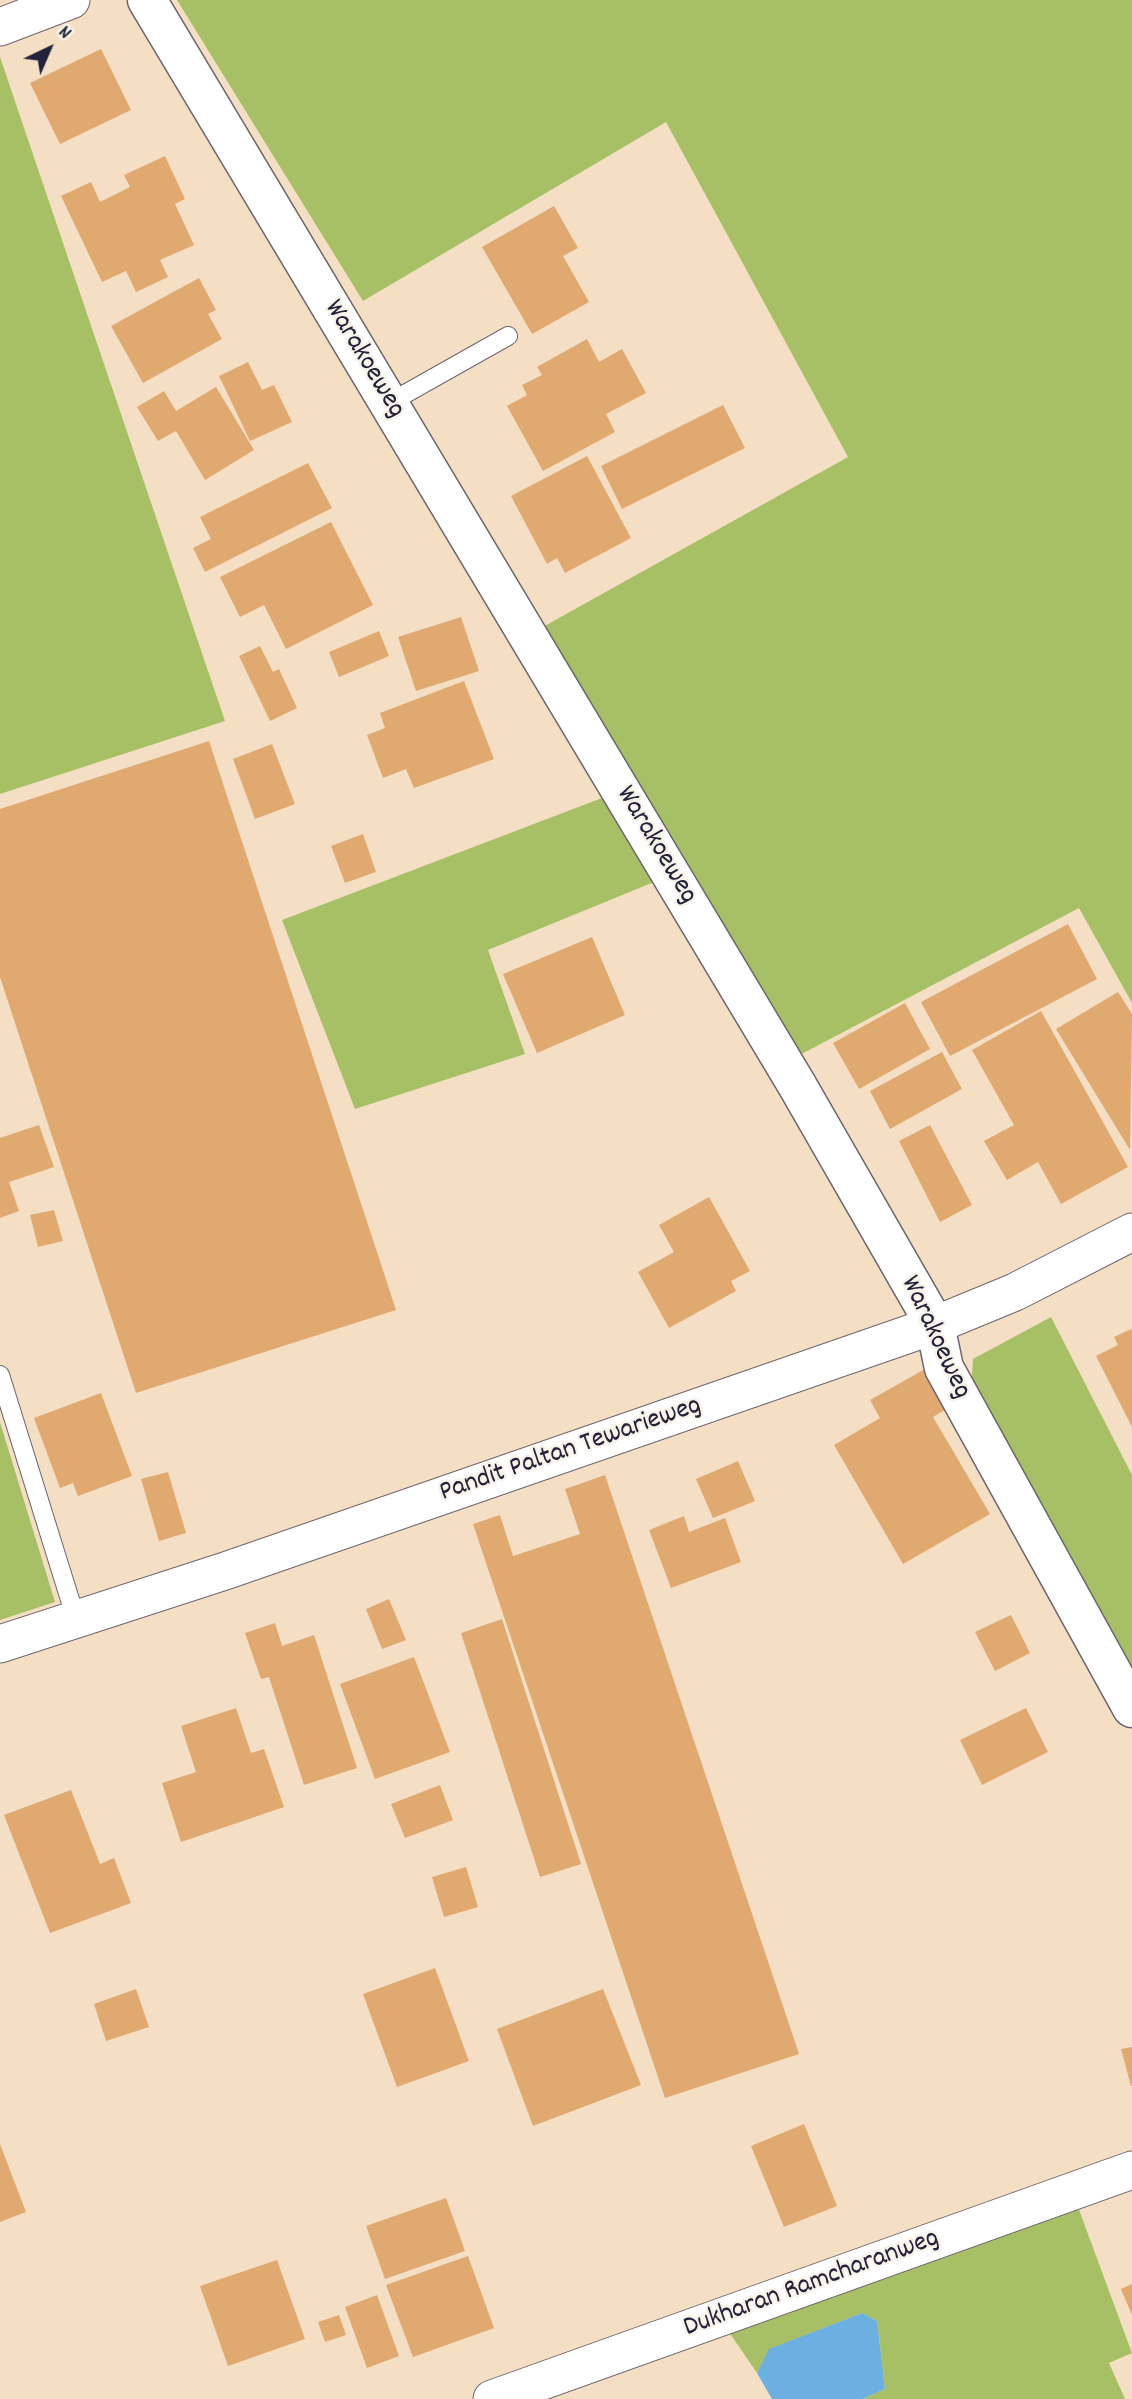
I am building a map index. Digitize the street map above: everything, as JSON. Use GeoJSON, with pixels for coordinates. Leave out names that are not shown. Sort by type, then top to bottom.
{"type":"FeatureCollection","features":[{"type":"Feature","properties":{"kind":"street"},"geometry":{"type":"LineString","coordinates":[[0,27],[71,0]]}},
{"type":"Feature","properties":{"kind":"street","name":"Warakoeweg"},"geometry":{"type":"LineString","coordinates":[[146,0],[790,1073],[935,1325],[944,1368],[1132,1708]]}},
{"type":"Feature","properties":{"kind":"street","name":"Pandit Paltan Tewarieweg"},"geometry":{"type":"LineString","coordinates":[[0,1644],[225,1571],[935,1325],[1015,1293],[1132,1232]]}},
{"type":"Feature","properties":{"kind":"street","name":"Dukharan Ramcharanweg"},"geometry":{"type":"LineString","coordinates":[[492,2399],[1132,2170]]}},
{"type":"Feature","properties":{"kind":"lane"},"geometry":{"type":"LineString","coordinates":[[389,403],[508,336]]}},
{"type":"Feature","properties":{"kind":"lane"},"geometry":{"type":"LineString","coordinates":[[0,1375],[76,1619]]}},
{"type":"Feature","properties":{"kind":"green space"},"geometry":{"type":"Polygon","coordinates":[[[177,0],[1132,0],[1132,1003],[1079,908],[794,1058],[541,628],[848,457],[666,122],[363,301],[177,0]]]}},
{"type":"Feature","properties":{"kind":"green space"},"geometry":{"type":"Polygon","coordinates":[[[0,57],[225,721],[0,794],[0,57]]]}},
{"type":"Feature","properties":{"kind":"green space"},"geometry":{"type":"Polygon","coordinates":[[[602,798],[654,882],[488,950],[525,1054],[355,1109],[282,920],[602,798]]]}},
{"type":"Feature","properties":{"kind":"green space"},"geometry":{"type":"Polygon","coordinates":[[[1051,1317],[1132,1475],[1132,1675],[971,1388],[973,1359],[1051,1317]]]}},
{"type":"Feature","properties":{"kind":"green space"},"geometry":{"type":"Polygon","coordinates":[[[0,1422],[55,1602],[0,1620],[0,1422]]]}},
{"type":"Feature","properties":{"kind":"green space"},"geometry":{"type":"Polygon","coordinates":[[[1078,2207],[1132,2353],[1109,2363],[1125,2399],[862,2399],[885,2389],[877,2321],[862,2313],[770,2349],[757,2373],[729,2332],[1078,2207]]]}},
{"type":"Feature","properties":{"kind":"water"},"geometry":{"type":"Polygon","coordinates":[[[862,2313],[877,2321],[885,2389],[862,2399],[772,2399],[757,2373],[769,2349],[862,2313]]]}},
{"type":"Feature","properties":{"kind":"building"},"geometry":{"type":"Polygon","coordinates":[[[101,49],[131,110],[60,144],[30,83],[101,49]]]}},
{"type":"Feature","properties":{"kind":"building"},"geometry":{"type":"Polygon","coordinates":[[[165,156],[185,199],[175,204],[194,245],[160,260],[168,277],[136,292],[126,271],[102,282],[61,196],[91,182],[100,202],[130,187],[124,175],[165,156]]]}},
{"type":"Feature","properties":{"kind":"building"},"geometry":{"type":"Polygon","coordinates":[[[554,206],[578,248],[563,256],[589,302],[532,334],[482,247],[554,206]]]}},
{"type":"Feature","properties":{"kind":"building"},"geometry":{"type":"Polygon","coordinates":[[[199,278],[216,310],[208,314],[222,339],[143,383],[111,326],[199,278]]]}},
{"type":"Feature","properties":{"kind":"building"},"geometry":{"type":"Polygon","coordinates":[[[587,339],[599,362],[622,349],[646,393],[606,414],[615,432],[543,471],[507,406],[527,395],[522,385],[542,375],[537,367],[587,339]]]}},
{"type":"Feature","properties":{"kind":"building"},"geometry":{"type":"Polygon","coordinates":[[[248,362],[262,390],[274,385],[292,422],[250,441],[219,376],[248,362]]]}},
{"type":"Feature","properties":{"kind":"building"},"geometry":{"type":"Polygon","coordinates":[[[216,387],[254,450],[205,480],[176,431],[158,441],[137,407],[164,391],[176,411],[216,387]]]}},
{"type":"Feature","properties":{"kind":"building"},"geometry":{"type":"Polygon","coordinates":[[[723,405],[745,448],[622,509],[601,466],[723,405]]]}},
{"type":"Feature","properties":{"kind":"building"},"geometry":{"type":"Polygon","coordinates":[[[587,456],[631,538],[565,573],[557,558],[547,564],[511,496],[587,456]]]}},
{"type":"Feature","properties":{"kind":"building"},"geometry":{"type":"Polygon","coordinates":[[[308,463],[332,508],[205,572],[193,548],[211,539],[200,517],[308,463]]]}},
{"type":"Feature","properties":{"kind":"building"},"geometry":{"type":"Polygon","coordinates":[[[331,522],[373,605],[286,649],[264,605],[240,617],[220,577],[331,522]]]}},
{"type":"Feature","properties":{"kind":"building"},"geometry":{"type":"Polygon","coordinates":[[[461,617],[479,671],[416,691],[398,637],[461,617]]]}},
{"type":"Feature","properties":{"kind":"building"},"geometry":{"type":"Polygon","coordinates":[[[379,631],[389,656],[339,677],[329,652],[379,631]]]}},
{"type":"Feature","properties":{"kind":"building"},"geometry":{"type":"Polygon","coordinates":[[[260,646],[273,672],[279,669],[297,708],[270,721],[239,656],[260,646]]]}},
{"type":"Feature","properties":{"kind":"building"},"geometry":{"type":"Polygon","coordinates":[[[464,681],[494,759],[414,788],[406,769],[383,778],[367,735],[385,728],[380,713],[464,681]]]}},
{"type":"Feature","properties":{"kind":"building"},"geometry":{"type":"Polygon","coordinates":[[[209,741],[396,1310],[136,1393],[0,977],[0,809],[209,741]]]}},
{"type":"Feature","properties":{"kind":"building"},"geometry":{"type":"Polygon","coordinates":[[[272,744],[295,804],[255,819],[233,759],[272,744]]]}},
{"type":"Feature","properties":{"kind":"building"},"geometry":{"type":"Polygon","coordinates":[[[363,834],[376,872],[345,883],[331,846],[363,834]]]}},
{"type":"Feature","properties":{"kind":"building"},"geometry":{"type":"Polygon","coordinates":[[[1068,924],[1097,979],[950,1056],[921,1002],[1068,924]]]}},
{"type":"Feature","properties":{"kind":"building"},"geometry":{"type":"Polygon","coordinates":[[[592,937],[625,1015],[537,1053],[503,974],[592,937]]]}},
{"type":"Feature","properties":{"kind":"building"},"geometry":{"type":"Polygon","coordinates":[[[1118,992],[1132,1014],[1130,1150],[1056,1029],[1118,992]]]}},
{"type":"Feature","properties":{"kind":"building"},"geometry":{"type":"Polygon","coordinates":[[[905,1003],[930,1049],[859,1089],[833,1043],[905,1003]]]}},
{"type":"Feature","properties":{"kind":"building"},"geometry":{"type":"Polygon","coordinates":[[[1041,1011],[1128,1167],[1061,1204],[1038,1162],[1007,1180],[984,1141],[1014,1125],[972,1050],[1041,1011]]]}},
{"type":"Feature","properties":{"kind":"building"},"geometry":{"type":"Polygon","coordinates":[[[942,1052],[962,1089],[890,1129],[870,1091],[942,1052]]]}},
{"type":"Feature","properties":{"kind":"building"},"geometry":{"type":"Polygon","coordinates":[[[39,1125],[54,1167],[9,1182],[19,1211],[0,1218],[0,1138],[39,1125]]]}},
{"type":"Feature","properties":{"kind":"building"},"geometry":{"type":"Polygon","coordinates":[[[930,1125],[972,1205],[940,1222],[899,1141],[930,1125]]]}},
{"type":"Feature","properties":{"kind":"building"},"geometry":{"type":"Polygon","coordinates":[[[709,1197],[750,1271],[731,1281],[736,1291],[669,1328],[638,1272],[674,1252],[659,1225],[709,1197]]]}},
{"type":"Feature","properties":{"kind":"building"},"geometry":{"type":"Polygon","coordinates":[[[54,1210],[63,1241],[38,1247],[30,1215],[54,1210]]]}},
{"type":"Feature","properties":{"kind":"building"},"geometry":{"type":"Polygon","coordinates":[[[1131,1329],[1132,1427],[1096,1356],[1118,1345],[1114,1337],[1131,1329]]]}},
{"type":"Feature","properties":{"kind":"building"},"geometry":{"type":"Polygon","coordinates":[[[925,1369],[948,1408],[933,1417],[990,1514],[903,1564],[834,1445],[880,1418],[870,1400],[925,1369]]]}},
{"type":"Feature","properties":{"kind":"building"},"geometry":{"type":"Polygon","coordinates":[[[101,1393],[132,1476],[78,1496],[73,1483],[60,1488],[34,1418],[101,1393]]]}},
{"type":"Feature","properties":{"kind":"building"},"geometry":{"type":"Polygon","coordinates":[[[738,1461],[755,1501],[713,1518],[696,1479],[738,1461]]]}},
{"type":"Feature","properties":{"kind":"building"},"geometry":{"type":"Polygon","coordinates":[[[168,1472],[186,1533],[159,1541],[141,1479],[168,1472]]]}},
{"type":"Feature","properties":{"kind":"building"},"geometry":{"type":"Polygon","coordinates":[[[605,1475],[799,2054],[665,2098],[473,1524],[500,1515],[513,1556],[580,1534],[565,1489],[605,1475]]]}},
{"type":"Feature","properties":{"kind":"building"},"geometry":{"type":"Polygon","coordinates":[[[684,1516],[689,1532],[725,1518],[741,1562],[671,1588],[649,1530],[684,1516]]]}},
{"type":"Feature","properties":{"kind":"building"},"geometry":{"type":"Polygon","coordinates":[[[389,1599],[406,1640],[382,1649],[366,1609],[389,1599]]]}},
{"type":"Feature","properties":{"kind":"building"},"geometry":{"type":"Polygon","coordinates":[[[1011,1615],[1030,1653],[995,1671],[975,1632],[1011,1615]]]}},
{"type":"Feature","properties":{"kind":"building"},"geometry":{"type":"Polygon","coordinates":[[[502,1619],[581,1864],[540,1877],[461,1633],[502,1619]]]}},
{"type":"Feature","properties":{"kind":"building"},"geometry":{"type":"Polygon","coordinates":[[[275,1623],[282,1646],[314,1635],[357,1768],[304,1785],[269,1677],[261,1679],[245,1633],[275,1623]]]}},
{"type":"Feature","properties":{"kind":"building"},"geometry":{"type":"Polygon","coordinates":[[[414,1657],[450,1752],[375,1779],[340,1684],[414,1657]]]}},
{"type":"Feature","properties":{"kind":"building"},"geometry":{"type":"Polygon","coordinates":[[[236,1708],[251,1753],[264,1749],[284,1807],[181,1842],[162,1783],[196,1772],[181,1726],[236,1708]]]}},
{"type":"Feature","properties":{"kind":"building"},"geometry":{"type":"Polygon","coordinates":[[[1026,1708],[1048,1752],[982,1785],[960,1740],[1026,1708]]]}},
{"type":"Feature","properties":{"kind":"building"},"geometry":{"type":"Polygon","coordinates":[[[440,1785],[453,1820],[405,1838],[391,1804],[440,1785]]]}},
{"type":"Feature","properties":{"kind":"building"},"geometry":{"type":"Polygon","coordinates":[[[71,1790],[100,1864],[114,1858],[131,1903],[50,1933],[4,1815],[71,1790]]]}},
{"type":"Feature","properties":{"kind":"building"},"geometry":{"type":"Polygon","coordinates":[[[466,1867],[478,1907],[444,1917],[432,1877],[466,1867]]]}},
{"type":"Feature","properties":{"kind":"building"},"geometry":{"type":"Polygon","coordinates":[[[435,1968],[469,2061],[397,2087],[363,1994],[435,1968]]]}},
{"type":"Feature","properties":{"kind":"building"},"geometry":{"type":"Polygon","coordinates":[[[136,1989],[149,2027],[106,2041],[94,2004],[136,1989]]]}},
{"type":"Feature","properties":{"kind":"building"},"geometry":{"type":"Polygon","coordinates":[[[603,1989],[641,2085],[533,2126],[497,2029],[603,1989]]]}},
{"type":"Feature","properties":{"kind":"building"},"geometry":{"type":"Polygon","coordinates":[[[1132,2047],[1132,2086],[1131,2086],[1121,2049],[1132,2047]]]}},
{"type":"Feature","properties":{"kind":"building"},"geometry":{"type":"Polygon","coordinates":[[[804,2124],[837,2206],[784,2227],[751,2146],[804,2124]]]}},
{"type":"Feature","properties":{"kind":"building"},"geometry":{"type":"Polygon","coordinates":[[[0,2144],[26,2212],[0,2222],[0,2144]]]}},
{"type":"Feature","properties":{"kind":"building"},"geometry":{"type":"Polygon","coordinates":[[[446,2198],[465,2251],[385,2279],[366,2226],[446,2198]]]}},
{"type":"Feature","properties":{"kind":"building"},"geometry":{"type":"Polygon","coordinates":[[[468,2256],[494,2328],[413,2357],[386,2285],[468,2256]]]}},
{"type":"Feature","properties":{"kind":"building"},"geometry":{"type":"Polygon","coordinates":[[[277,2260],[305,2339],[228,2366],[200,2286],[277,2260]]]}},
{"type":"Feature","properties":{"kind":"building"},"geometry":{"type":"Polygon","coordinates":[[[1132,2284],[1132,2315],[1121,2289],[1132,2284]]]}},
{"type":"Feature","properties":{"kind":"building"},"geometry":{"type":"Polygon","coordinates":[[[377,2295],[399,2356],[367,2368],[345,2307],[377,2295]]]}},
{"type":"Feature","properties":{"kind":"building"},"geometry":{"type":"Polygon","coordinates":[[[339,2315],[346,2335],[325,2342],[318,2322],[339,2315]]]}}]}
